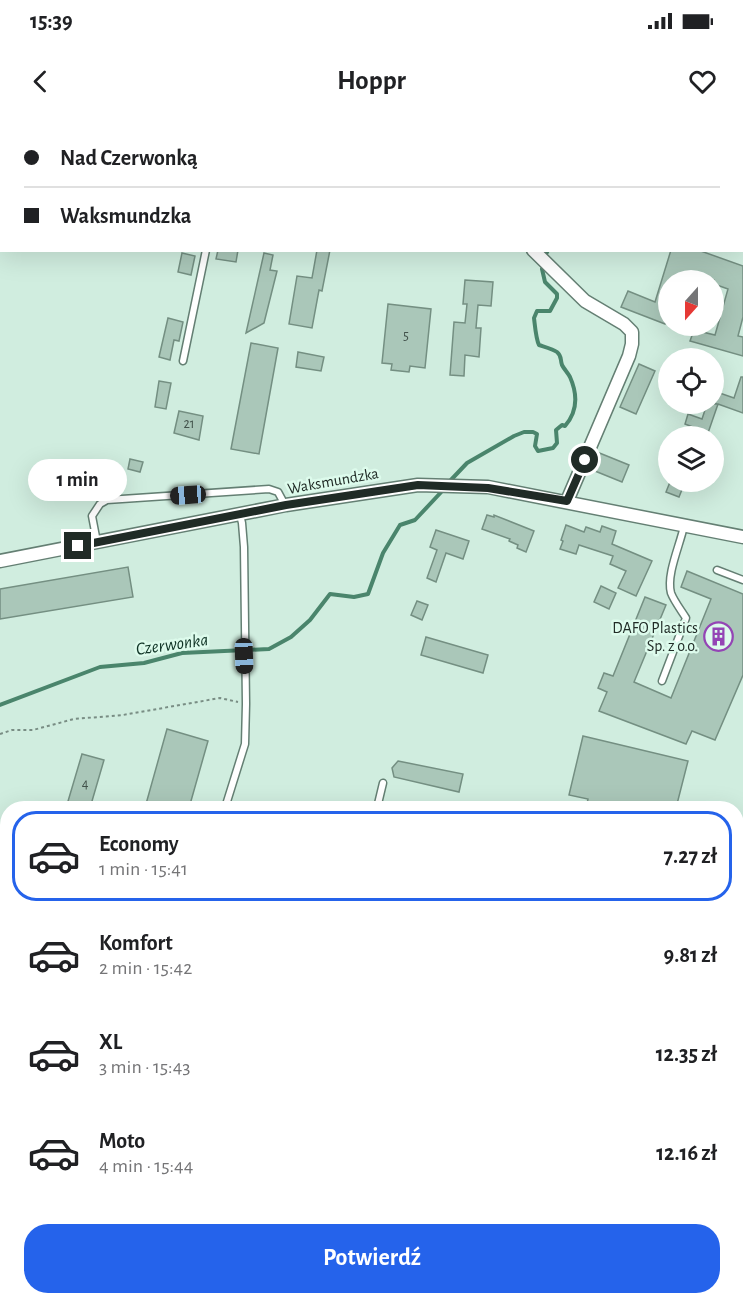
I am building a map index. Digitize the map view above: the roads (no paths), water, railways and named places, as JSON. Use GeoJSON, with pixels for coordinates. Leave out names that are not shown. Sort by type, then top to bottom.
{"type":"FeatureCollection","features":[{"type":"Feature","properties":{"kind":"street"},"geometry":{"type":"LineString","coordinates":[[535,252],[585,301],[624,324],[632,332],[629,356],[567,501]]}},
{"type":"Feature","properties":{"kind":"street","name":"Waksmundzka"},"geometry":{"type":"LineString","coordinates":[[0,561],[286,505],[395,487],[435,485],[488,488],[567,501],[743,537]]}},
{"type":"Feature","properties":{"kind":"lane"},"geometry":{"type":"LineString","coordinates":[[183,361],[206,252]]}},
{"type":"Feature","properties":{"kind":"lane"},"geometry":{"type":"LineString","coordinates":[[97,542],[92,516],[100,504],[107,500],[269,489],[278,492],[286,505]]}},
{"type":"Feature","properties":{"kind":"lane"},"geometry":{"type":"LineString","coordinates":[[227,801],[245,744],[244,547],[240,515]]}},
{"type":"Feature","properties":{"kind":"lane"},"geometry":{"type":"LineString","coordinates":[[662,681],[686,618],[671,593],[669,579],[684,525]]}},
{"type":"Feature","properties":{"kind":"lane"},"geometry":{"type":"LineString","coordinates":[[717,570],[743,580]]}},
{"type":"Feature","properties":{"kind":"lane"},"geometry":{"type":"LineString","coordinates":[[379,801],[383,783]]}},
{"type":"Feature","properties":{"kind":"waterway","name":"Czerwonka"},"geometry":{"type":"LineString","coordinates":[[449,482],[467,463],[524,432],[537,434],[535,446],[538,451],[553,448],[557,443],[556,430],[562,425],[565,426],[572,415],[575,396],[570,377],[562,365],[559,353],[539,345],[536,336],[534,318],[537,311],[550,311],[557,298],[557,294],[545,282],[542,269]]}},
{"type":"Feature","properties":{"kind":"waterway","name":"Czerwonka"},"geometry":{"type":"LineString","coordinates":[[0,705],[100,667],[144,663],[182,653],[269,649],[291,637],[310,620],[330,594],[354,597],[368,594],[383,553],[400,525],[415,520],[445,488]]}},
{"type":"Feature","properties":{"kind":"place","name":"DAFO Plastics Sp. z o.o."},"geometry":{"type":"Point","coordinates":[719,637]}}]}
